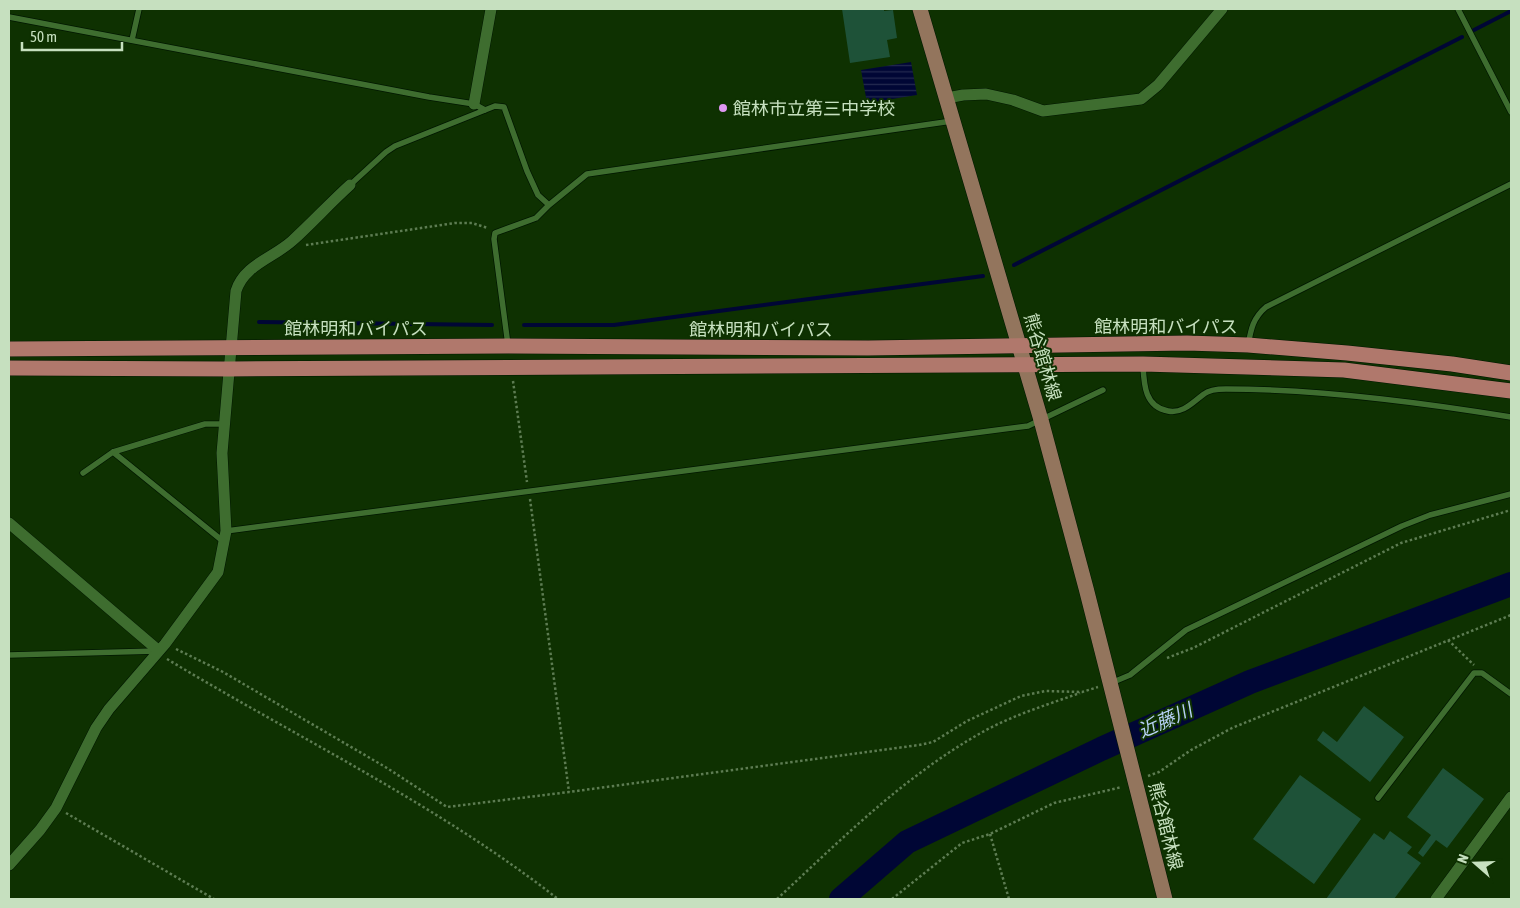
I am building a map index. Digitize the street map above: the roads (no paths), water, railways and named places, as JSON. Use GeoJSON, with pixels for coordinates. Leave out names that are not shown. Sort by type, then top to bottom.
{"type":"FeatureCollection","features":[{"type":"Feature","properties":{"kind":"highway","name":"館林明和バイパス"},"geometry":{"type":"LineString","coordinates":[[9,349],[508,346],[868,348],[1187,343],[1248,345],[1400,358],[1511,373]]}},
{"type":"Feature","properties":{"kind":"highway"},"geometry":{"type":"LineString","coordinates":[[9,368],[229,369],[1143,364],[1344,370],[1511,391]]}},
{"type":"Feature","properties":{"kind":"main road","name":"熊谷館林線"},"geometry":{"type":"LineString","coordinates":[[920,9],[1026,365],[1111,683],[1164,899]]}},
{"type":"Feature","properties":{"kind":"street"},"geometry":{"type":"LineString","coordinates":[[480,107],[491,9]]}},
{"type":"Feature","properties":{"kind":"street"},"geometry":{"type":"LineString","coordinates":[[947,98],[986,94],[1014,100],[1043,111],[1141,99],[1158,85],[1222,9]]}},
{"type":"Feature","properties":{"kind":"street"},"geometry":{"type":"LineString","coordinates":[[9,865],[40,830],[56,808],[96,728],[109,709],[162,648],[218,572],[225,536],[223,424],[232,348],[236,291],[239,282],[246,272],[290,243],[350,185]]}},
{"type":"Feature","properties":{"kind":"street"},"geometry":{"type":"LineString","coordinates":[[9,523],[162,648]]}},
{"type":"Feature","properties":{"kind":"street"},"geometry":{"type":"LineString","coordinates":[[1436,899],[1511,797]]}},
{"type":"Feature","properties":{"kind":"lane"},"geometry":{"type":"LineString","coordinates":[[132,40],[138,9]]}},
{"type":"Feature","properties":{"kind":"lane"},"geometry":{"type":"LineString","coordinates":[[1458,9],[1511,112]]}},
{"type":"Feature","properties":{"kind":"lane"},"geometry":{"type":"LineString","coordinates":[[9,17],[480,107],[495,106],[504,108],[538,196],[549,205]]}},
{"type":"Feature","properties":{"kind":"lane"},"geometry":{"type":"LineString","coordinates":[[350,185],[386,152],[480,107]]}},
{"type":"Feature","properties":{"kind":"lane"},"geometry":{"type":"LineString","coordinates":[[508,346],[494,239],[495,233],[536,218],[581,178],[594,172],[954,121]]}},
{"type":"Feature","properties":{"kind":"lane"},"geometry":{"type":"LineString","coordinates":[[1248,345],[1252,323],[1266,307],[1511,184]]}},
{"type":"Feature","properties":{"kind":"lane"},"geometry":{"type":"LineString","coordinates":[[1143,364],[1146,396],[1152,403],[1168,411],[1178,411],[1197,401],[1205,393],[1226,389],[1387,400],[1511,417]]}},
{"type":"Feature","properties":{"kind":"lane"},"geometry":{"type":"LineString","coordinates":[[113,452],[225,536],[528,492],[1016,428],[1028,426],[1103,390]]}},
{"type":"Feature","properties":{"kind":"lane"},"geometry":{"type":"LineString","coordinates":[[83,473],[113,452],[205,424],[223,424]]}},
{"type":"Feature","properties":{"kind":"lane"},"geometry":{"type":"LineString","coordinates":[[1111,683],[1130,675],[1186,630],[1402,526],[1430,515],[1511,494]]}},
{"type":"Feature","properties":{"kind":"lane"},"geometry":{"type":"LineString","coordinates":[[9,655],[162,648]]}},
{"type":"Feature","properties":{"kind":"lane"},"geometry":{"type":"LineString","coordinates":[[1378,798],[1474,673],[1482,672],[1511,694]]}},
{"type":"Feature","properties":{"kind":"waterway"},"geometry":{"type":"LineString","coordinates":[[1474,30],[1511,11]]}},
{"type":"Feature","properties":{"kind":"waterway"},"geometry":{"type":"LineString","coordinates":[[1014,265],[1462,37]]}},
{"type":"Feature","properties":{"kind":"waterway"},"geometry":{"type":"LineString","coordinates":[[524,325],[614,325],[983,276]]}},
{"type":"Feature","properties":{"kind":"waterway"},"geometry":{"type":"LineString","coordinates":[[259,322],[492,325]]}},
{"type":"Feature","properties":{"kind":"waterway","name":"近藤川"},"geometry":{"type":"LineString","coordinates":[[841,899],[907,842],[1101,749],[1250,682],[1511,584]]}},
{"type":"Feature","properties":{"kind":"place","name":"館林市立第三中学校"},"geometry":{"type":"Point","coordinates":[723,108]}}]}
